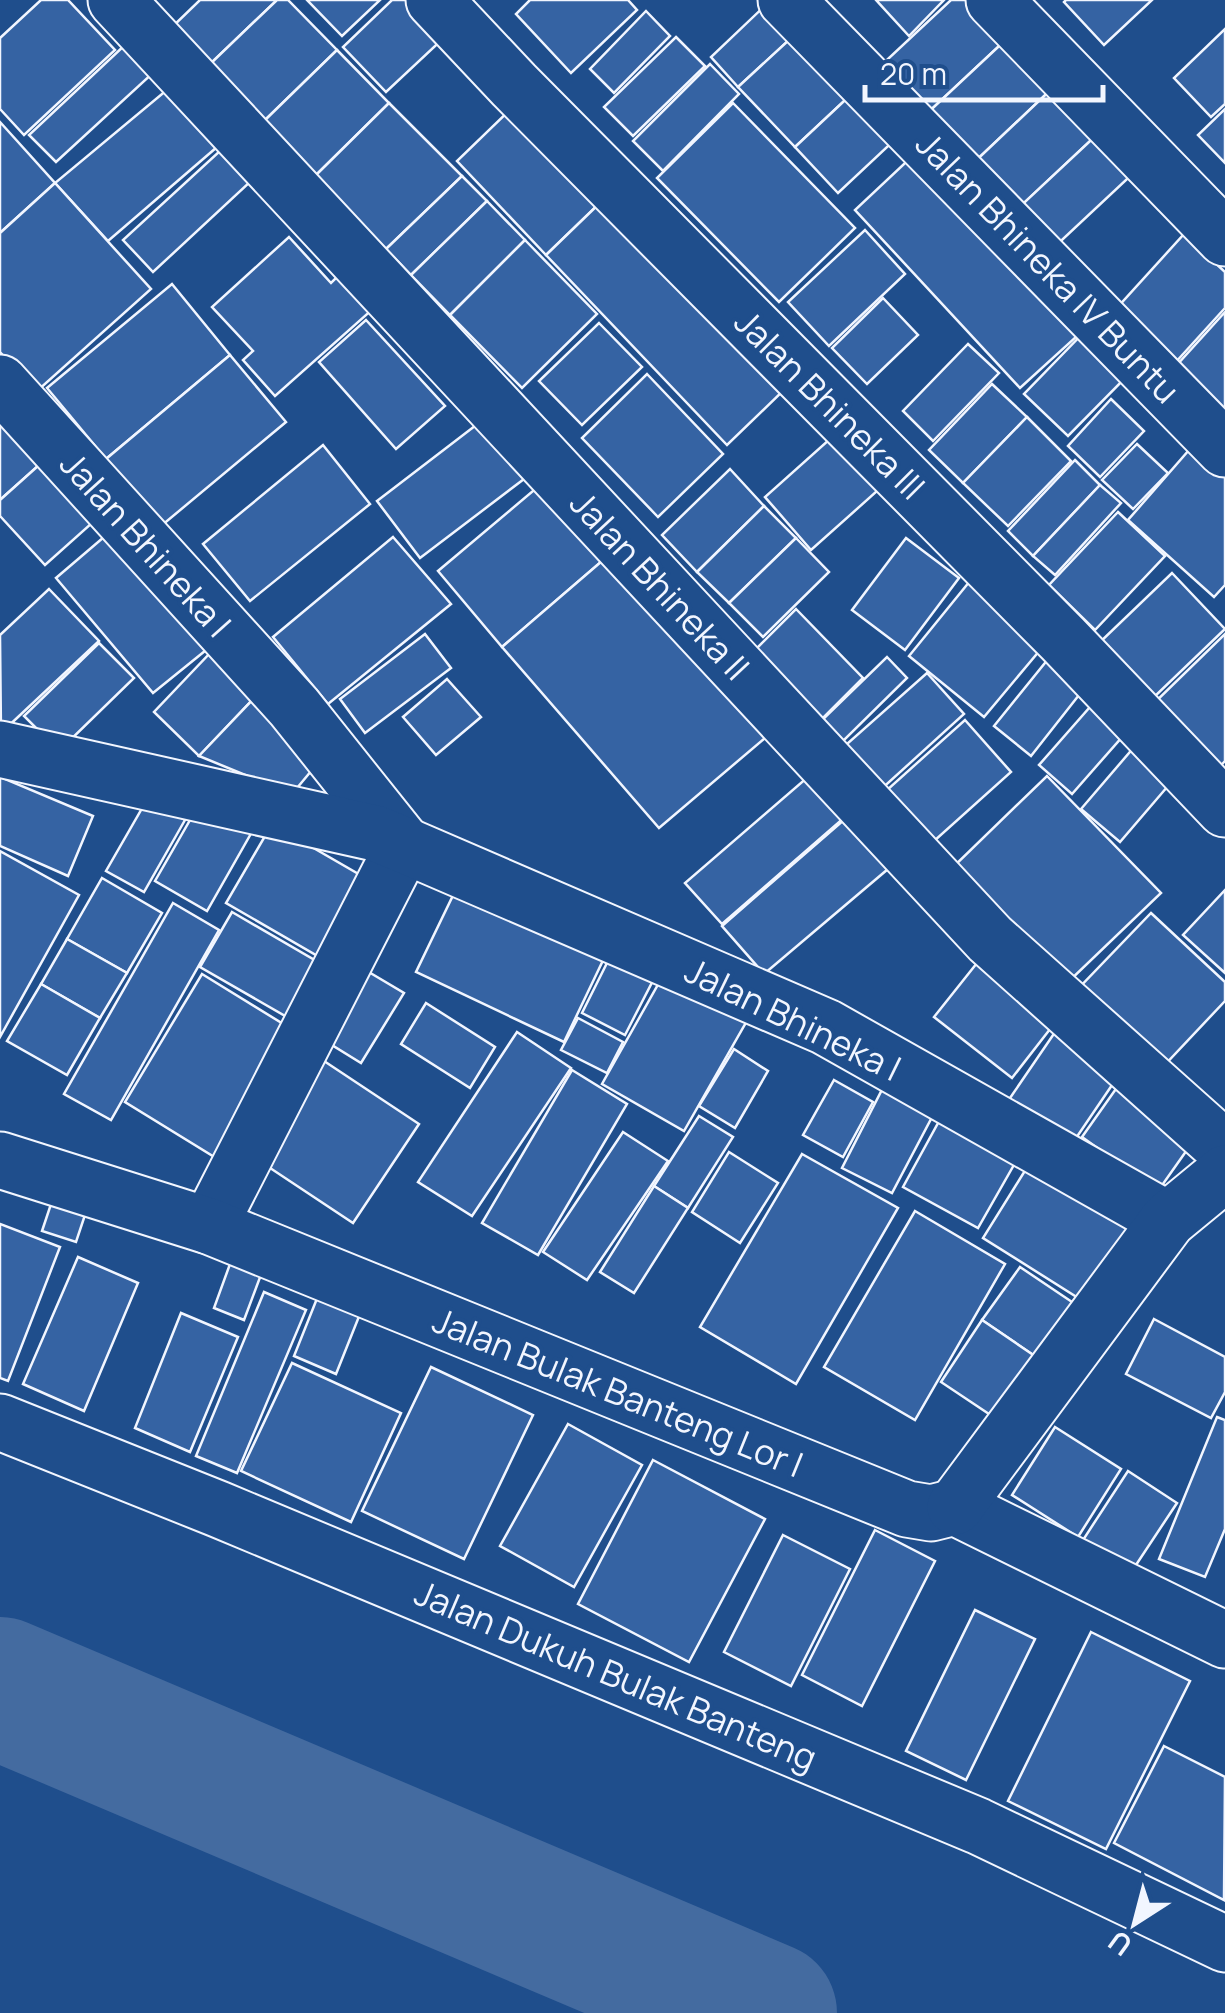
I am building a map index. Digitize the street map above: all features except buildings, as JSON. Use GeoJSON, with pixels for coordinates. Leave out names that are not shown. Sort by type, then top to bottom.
{"type":"FeatureCollection","features":[{"type":"Feature","properties":{"kind":"street","name":"Jalan Bhineka II"},"geometry":{"type":"LineString","coordinates":[[116,0],[990,940],[1225,1150]]}},
{"type":"Feature","properties":{"kind":"street","name":"Jalan Bhineka III"},"geometry":{"type":"LineString","coordinates":[[434,0],[1063,639],[1225,809]]}},
{"type":"Feature","properties":{"kind":"street","name":"Jalan Bhineka IV Buntu"},"geometry":{"type":"LineString","coordinates":[[786,0],[1225,449]]}},
{"type":"Feature","properties":{"kind":"street"},"geometry":{"type":"LineString","coordinates":[[994,0],[1225,238]]}},
{"type":"Feature","properties":{"kind":"street","name":"Jalan Bhineka I"},"geometry":{"type":"LineString","coordinates":[[0,383],[294,707],[404,845]]}},
{"type":"Feature","properties":{"kind":"street","name":"Jalan Bhineka I"},"geometry":{"type":"LineString","coordinates":[[0,749],[375,834],[404,845],[826,1027],[1168,1220]]}},
{"type":"Feature","properties":{"kind":"street"},"geometry":{"type":"LineString","coordinates":[[208,1226],[404,845]]}},
{"type":"Feature","properties":{"kind":"street","name":"Jalan Bulak Banteng Lor I"},"geometry":{"type":"LineString","coordinates":[[0,1160],[208,1226],[906,1509],[932,1512],[955,1507],[1225,1640]]}},
{"type":"Feature","properties":{"kind":"street"},"geometry":{"type":"LineString","coordinates":[[955,1507],[1168,1220],[1225,1174]]}},
{"type":"Feature","properties":{"kind":"street","name":"Jalan Dukuh Bulak Banteng"},"geometry":{"type":"LineString","coordinates":[[0,1422],[978,1826],[1225,1944]]}},
{"type":"Feature","properties":{"kind":"waterway"},"geometry":{"type":"LineString","coordinates":[[0,1688],[766,2013]]}}]}
